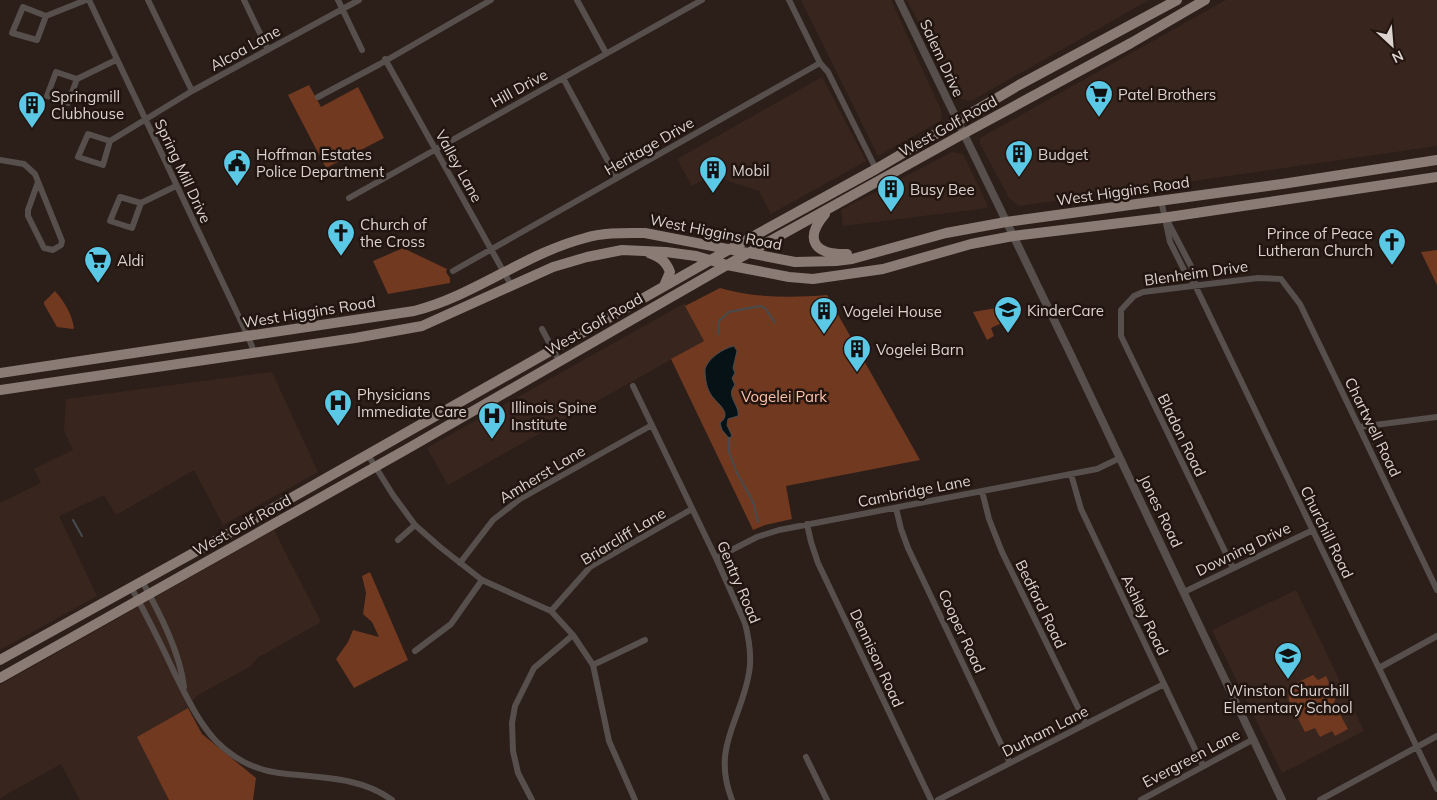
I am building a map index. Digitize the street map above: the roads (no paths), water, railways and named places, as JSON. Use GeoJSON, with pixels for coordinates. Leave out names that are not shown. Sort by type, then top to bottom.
{"type":"FeatureCollection","features":[{"type":"Feature","properties":{"kind":"main road","name":"West Golf Road"},"geometry":{"type":"LineString","coordinates":[[0,660],[368,455],[730,249],[876,169],[1019,85],[1176,0]]}},
{"type":"Feature","properties":{"kind":"main road","name":"West Golf Road"},"geometry":{"type":"LineString","coordinates":[[0,678],[376,467],[727,265],[1131,43],[1204,0]]}},
{"type":"Feature","properties":{"kind":"main road","name":"West Higgins Road"},"geometry":{"type":"LineString","coordinates":[[0,373],[421,309],[445,302],[558,246],[587,237],[620,233],[646,233],[795,262],[810,263],[852,259],[946,233],[1006,222],[1437,160]]}},
{"type":"Feature","properties":{"kind":"main road","name":"West Higgins Road"},"geometry":{"type":"LineString","coordinates":[[0,390],[422,326],[553,267],[587,257],[622,250],[666,252],[789,277],[820,278],[883,269],[971,244],[1013,236],[1166,217],[1437,177]]}},
{"type":"Feature","properties":{"kind":"main road"},"geometry":{"type":"LineString","coordinates":[[830,209],[818,222],[814,230],[815,241],[819,248],[836,255],[873,253]]}},
{"type":"Feature","properties":{"kind":"main road"},"geometry":{"type":"LineString","coordinates":[[638,251],[656,256],[665,261],[670,272],[664,286]]}},
{"type":"Feature","properties":{"kind":"street"},"geometry":{"type":"LineString","coordinates":[[46,16],[37,40],[12,33],[23,7],[46,16],[88,0]]}},
{"type":"Feature","properties":{"kind":"street","name":"Spring Mill Drive"},"geometry":{"type":"LineString","coordinates":[[88,0],[254,352]]}},
{"type":"Feature","properties":{"kind":"street"},"geometry":{"type":"LineString","coordinates":[[148,0],[192,91]]}},
{"type":"Feature","properties":{"kind":"street"},"geometry":{"type":"LineString","coordinates":[[244,0],[268,50]]}},
{"type":"Feature","properties":{"kind":"street"},"geometry":{"type":"LineString","coordinates":[[338,0],[362,50]]}},
{"type":"Feature","properties":{"kind":"street","name":"Alcoa Lane"},"geometry":{"type":"LineString","coordinates":[[110,141],[192,91],[359,0]]}},
{"type":"Feature","properties":{"kind":"street"},"geometry":{"type":"LineString","coordinates":[[318,97],[380,64],[385,59],[491,0]]}},
{"type":"Feature","properties":{"kind":"street"},"geometry":{"type":"LineString","coordinates":[[577,0],[606,53]]}},
{"type":"Feature","properties":{"kind":"street","name":"Hill Drive"},"geometry":{"type":"LineString","coordinates":[[349,198],[702,0]]}},
{"type":"Feature","properties":{"kind":"street"},"geometry":{"type":"LineString","coordinates":[[789,0],[876,169]]}},
{"type":"Feature","properties":{"kind":"street","name":"Salem Drive"},"geometry":{"type":"LineString","coordinates":[[899,0],[1013,236]]}},
{"type":"Feature","properties":{"kind":"street","name":"Valley Lane"},"geometry":{"type":"LineString","coordinates":[[385,59],[511,285]]}},
{"type":"Feature","properties":{"kind":"street"},"geometry":{"type":"LineString","coordinates":[[77,79],[56,72],[47,96],[68,103],[77,79],[116,60]]}},
{"type":"Feature","properties":{"kind":"street","name":"Heritage Drive"},"geometry":{"type":"LineString","coordinates":[[454,271],[820,63]]}},
{"type":"Feature","properties":{"kind":"street"},"geometry":{"type":"LineString","coordinates":[[563,78],[617,178]]}},
{"type":"Feature","properties":{"kind":"street"},"geometry":{"type":"LineString","coordinates":[[88,134],[110,141],[103,165],[78,157],[88,134]]}},
{"type":"Feature","properties":{"kind":"street"},"geometry":{"type":"LineString","coordinates":[[0,160],[24,164],[35,174],[62,241],[61,245],[53,250],[44,248],[28,216],[28,210],[38,182]]}},
{"type":"Feature","properties":{"kind":"street"},"geometry":{"type":"LineString","coordinates":[[141,203],[132,228],[110,221],[120,197],[141,203],[176,186]]}},
{"type":"Feature","properties":{"kind":"street","name":"Churchill Road"},"geometry":{"type":"LineString","coordinates":[[1161,200],[1166,217],[1192,268],[1195,285],[1437,789]]}},
{"type":"Feature","properties":{"kind":"street","name":"Jones Road"},"geometry":{"type":"LineString","coordinates":[[1013,236],[1282,800]]}},
{"type":"Feature","properties":{"kind":"street","name":"Blenheim Drive"},"geometry":{"type":"LineString","coordinates":[[1121,310],[1134,296],[1143,292],[1258,278],[1281,279]]}},
{"type":"Feature","properties":{"kind":"street","name":"Chartwell Road"},"geometry":{"type":"LineString","coordinates":[[1281,279],[1300,304],[1437,590]]}},
{"type":"Feature","properties":{"kind":"street","name":"Bladon Road"},"geometry":{"type":"LineString","coordinates":[[1121,310],[1121,336],[1233,568]]}},
{"type":"Feature","properties":{"kind":"street"},"geometry":{"type":"LineString","coordinates":[[542,329],[559,362]]}},
{"type":"Feature","properties":{"kind":"street","name":"Gentry Road"},"geometry":{"type":"LineString","coordinates":[[634,386],[745,623],[750,646],[748,678],[727,743],[725,768],[732,800]]}},
{"type":"Feature","properties":{"kind":"street"},"geometry":{"type":"LineString","coordinates":[[1359,427],[1437,417]]}},
{"type":"Feature","properties":{"kind":"street","name":"Amherst Lane"},"geometry":{"type":"LineString","coordinates":[[460,563],[493,520],[506,509],[520,499],[652,425]]}},
{"type":"Feature","properties":{"kind":"street"},"geometry":{"type":"LineString","coordinates":[[368,455],[393,495],[415,525],[482,580],[551,611],[573,635],[593,665],[609,741],[635,800]]}},
{"type":"Feature","properties":{"kind":"street","name":"Cambridge Lane"},"geometry":{"type":"LineString","coordinates":[[716,558],[765,534],[807,524],[1097,469],[1120,458]]}},
{"type":"Feature","properties":{"kind":"street","name":"Ashley Road"},"geometry":{"type":"LineString","coordinates":[[1071,474],[1081,509],[1203,766]]}},
{"type":"Feature","properties":{"kind":"street","name":"Bedford Road"},"geometry":{"type":"LineString","coordinates":[[982,491],[989,518],[1002,552],[1086,724]]}},
{"type":"Feature","properties":{"kind":"street","name":"Cooper Road"},"geometry":{"type":"LineString","coordinates":[[896,508],[906,543],[1010,763]]}},
{"type":"Feature","properties":{"kind":"street","name":"Briarcliff Lane"},"geometry":{"type":"LineString","coordinates":[[551,611],[590,567],[692,509]]}},
{"type":"Feature","properties":{"kind":"street","name":"Dennison Road"},"geometry":{"type":"LineString","coordinates":[[807,524],[818,564],[931,800]]}},
{"type":"Feature","properties":{"kind":"street"},"geometry":{"type":"LineString","coordinates":[[398,540],[415,525]]}},
{"type":"Feature","properties":{"kind":"street","name":"Downing Drive"},"geometry":{"type":"LineString","coordinates":[[1184,592],[1313,530]]}},
{"type":"Feature","properties":{"kind":"street"},"geometry":{"type":"LineString","coordinates":[[416,651],[450,624],[482,580]]}},
{"type":"Feature","properties":{"kind":"street"},"geometry":{"type":"LineString","coordinates":[[142,581],[182,671],[185,693]]}},
{"type":"Feature","properties":{"kind":"street"},"geometry":{"type":"LineString","coordinates":[[131,588],[185,693],[207,731],[217,742],[242,761],[257,768],[272,772],[341,780],[368,786],[392,800]]}},
{"type":"Feature","properties":{"kind":"street"},"geometry":{"type":"LineString","coordinates":[[532,800],[518,773],[513,751],[512,723],[515,706],[534,668],[573,635]]}},
{"type":"Feature","properties":{"kind":"street"},"geometry":{"type":"LineString","coordinates":[[1379,668],[1437,636]]}},
{"type":"Feature","properties":{"kind":"street"},"geometry":{"type":"LineString","coordinates":[[593,665],[645,640]]}},
{"type":"Feature","properties":{"kind":"street","name":"Durham Lane"},"geometry":{"type":"LineString","coordinates":[[938,800],[1164,684]]}},
{"type":"Feature","properties":{"kind":"street"},"geometry":{"type":"LineString","coordinates":[[1320,800],[1437,736]]}},
{"type":"Feature","properties":{"kind":"street","name":"Evergreen Lane"},"geometry":{"type":"LineString","coordinates":[[1141,800],[1254,739]]}},
{"type":"Feature","properties":{"kind":"street"},"geometry":{"type":"LineString","coordinates":[[806,756],[827,800]]}},
{"type":"Feature","properties":{"kind":"waterway"},"geometry":{"type":"LineString","coordinates":[[718,334],[719,321],[729,312],[760,306],[766,309],[775,323]]}},
{"type":"Feature","properties":{"kind":"waterway"},"geometry":{"type":"LineString","coordinates":[[729,438],[729,452],[737,473],[753,502],[758,522]]}},
{"type":"Feature","properties":{"kind":"waterway"},"geometry":{"type":"LineString","coordinates":[[73,520],[82,536]]}},
{"type":"Feature","properties":{"kind":"place","name":"Patel Brothers"},"geometry":{"type":"Point","coordinates":[1099,118]}},
{"type":"Feature","properties":{"kind":"place","name":"Springmill Clubhouse"},"geometry":{"type":"Point","coordinates":[32,129]}},
{"type":"Feature","properties":{"kind":"place","name":"Budget"},"geometry":{"type":"Point","coordinates":[1019,178]}},
{"type":"Feature","properties":{"kind":"place","name":"Hoffman Estates Police Department"},"geometry":{"type":"Point","coordinates":[237,187]}},
{"type":"Feature","properties":{"kind":"place","name":"Mobil"},"geometry":{"type":"Point","coordinates":[713,194]}},
{"type":"Feature","properties":{"kind":"place","name":"Busy Bee"},"geometry":{"type":"Point","coordinates":[891,213]}},
{"type":"Feature","properties":{"kind":"place","name":"Church of the Cross"},"geometry":{"type":"Point","coordinates":[341,257]}},
{"type":"Feature","properties":{"kind":"place","name":"Prince of Peace Lutheran Church"},"geometry":{"type":"Point","coordinates":[1392,266]}},
{"type":"Feature","properties":{"kind":"place","name":"Aldi"},"geometry":{"type":"Point","coordinates":[98,284]}},
{"type":"Feature","properties":{"kind":"place","name":"KinderCare"},"geometry":{"type":"Point","coordinates":[1008,334]}},
{"type":"Feature","properties":{"kind":"place","name":"Vogelei House"},"geometry":{"type":"Point","coordinates":[824,335]}},
{"type":"Feature","properties":{"kind":"place","name":"Vogelei Barn"},"geometry":{"type":"Point","coordinates":[857,373]}},
{"type":"Feature","properties":{"kind":"place","name":"Physicians Immediate Care"},"geometry":{"type":"Point","coordinates":[338,427]}},
{"type":"Feature","properties":{"kind":"place","name":"Illinois Spine Institute"},"geometry":{"type":"Point","coordinates":[492,440]}},
{"type":"Feature","properties":{"kind":"place","name":"Winston Churchill Elementary School"},"geometry":{"type":"Point","coordinates":[1288,680]}},
{"type":"Feature","properties":{"kind":"park label","name":"Vogelei Park"},"geometry":{"type":"Point","coordinates":[784,396]}}]}
